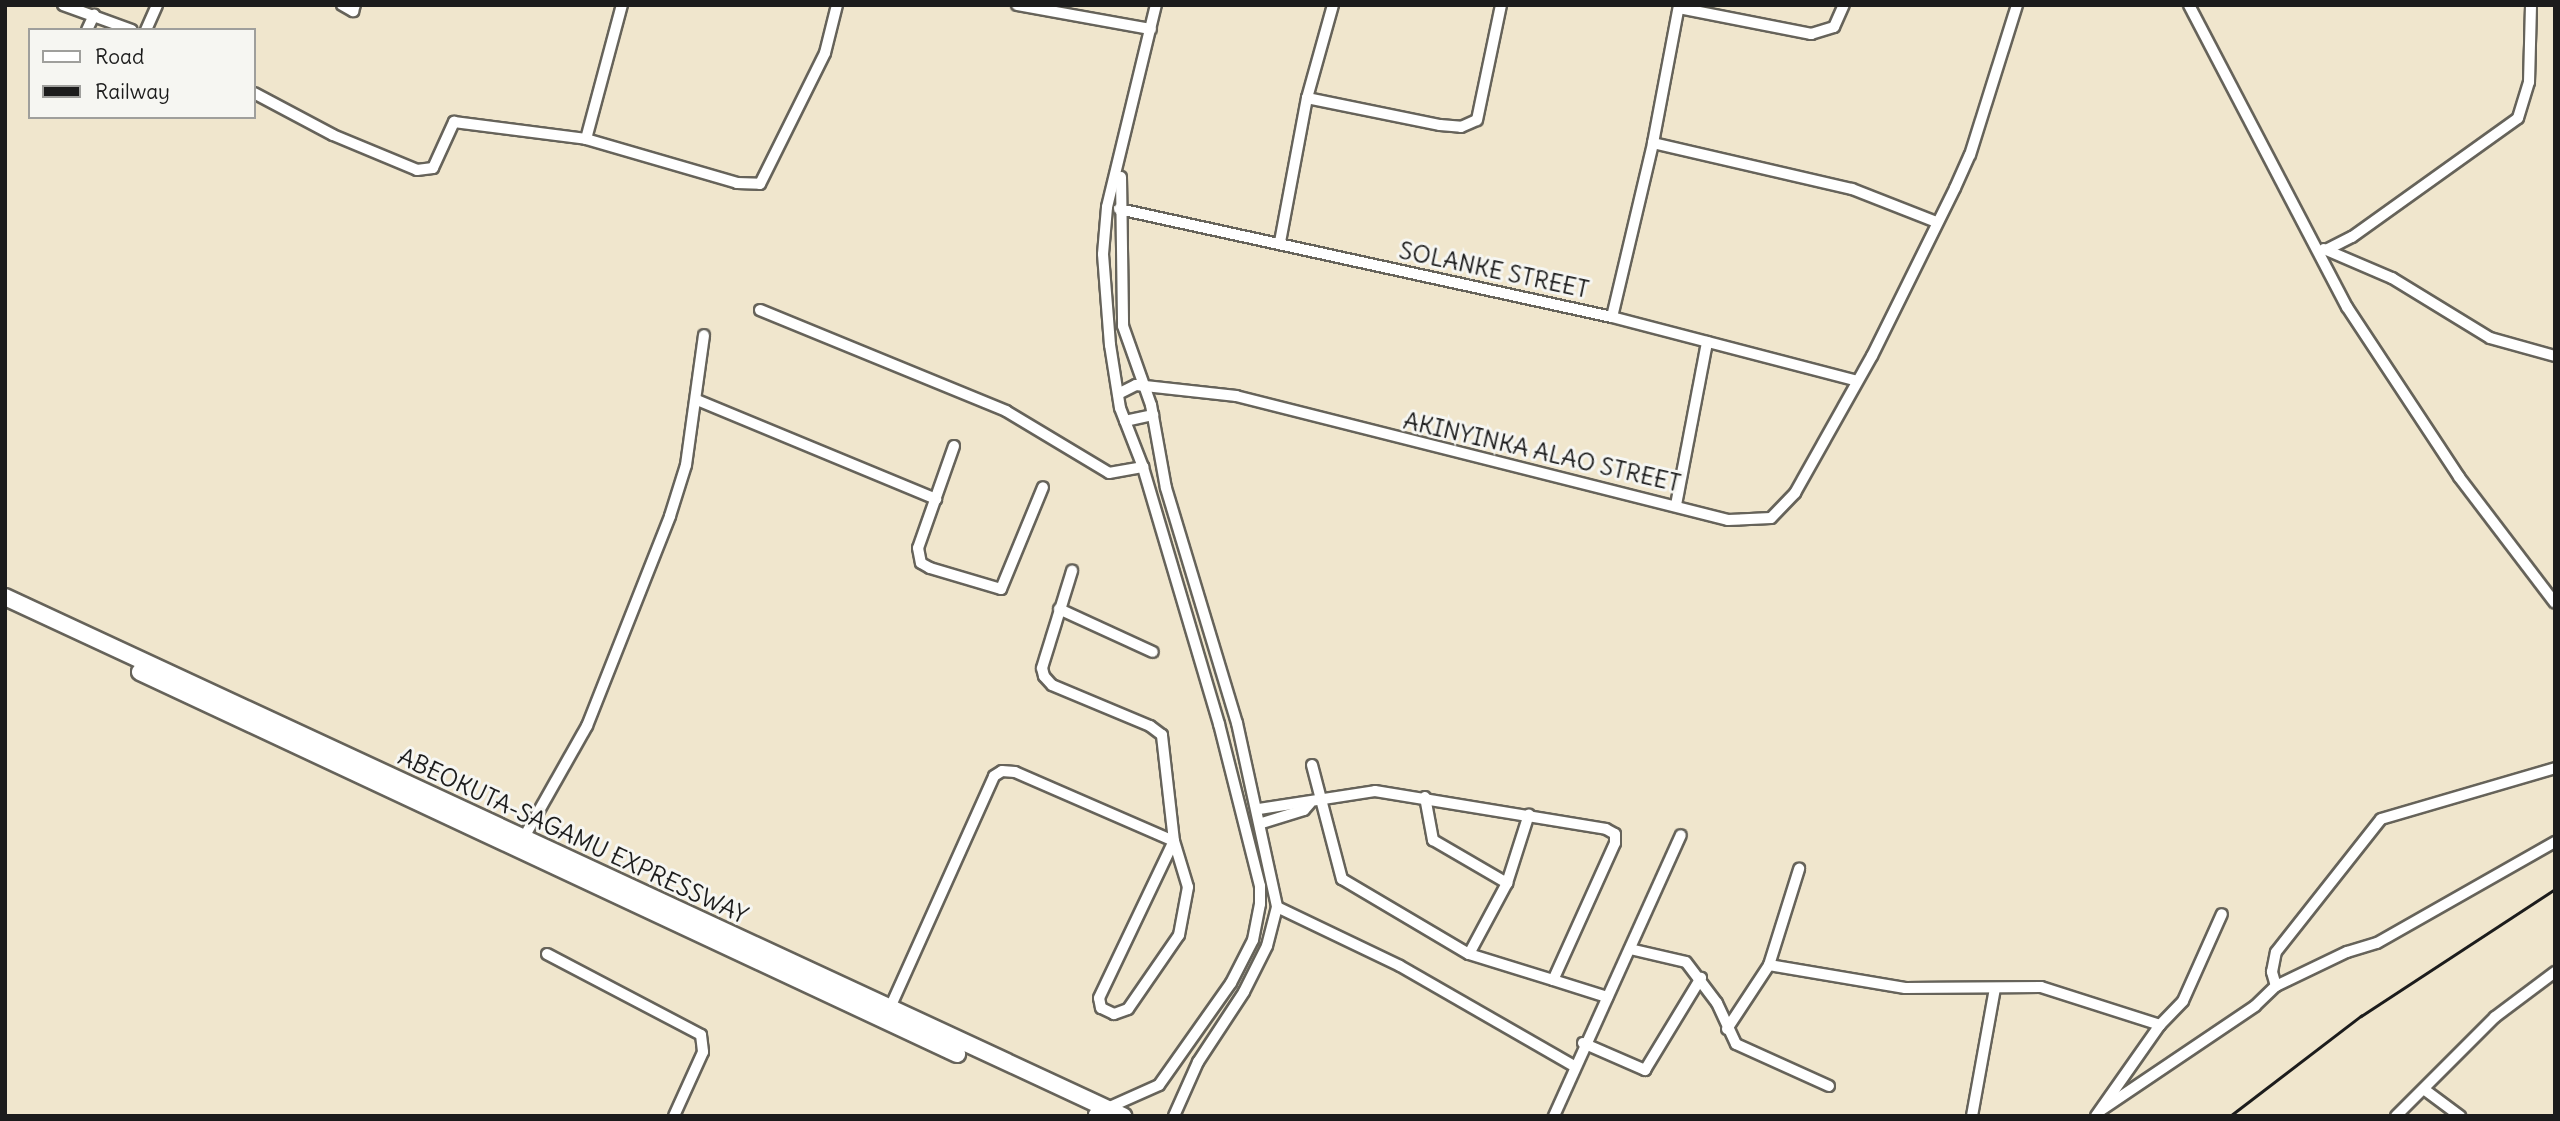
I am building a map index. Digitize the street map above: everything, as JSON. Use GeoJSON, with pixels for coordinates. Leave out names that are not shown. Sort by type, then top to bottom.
{"type":"FeatureCollection","features":[{"type":"Feature","properties":{"kind":"highway","name":"ABEOKUTA-SAGAMU EXPRESSWAY"},"geometry":{"type":"LineString","coordinates":[[5,597],[890,1010],[1106,1114]]}},
{"type":"Feature","properties":{"kind":"highway","name":"ABEOKUTA-SAGAMU EXPRESSWAY"},"geometry":{"type":"LineString","coordinates":[[5,608],[746,957],[1106,1114]]}},
{"type":"Feature","properties":{"kind":"street"},"geometry":{"type":"LineString","coordinates":[[63,5],[127,28]]}},
{"type":"Feature","properties":{"kind":"street"},"geometry":{"type":"LineString","coordinates":[[147,28],[157,5]]}},
{"type":"Feature","properties":{"kind":"street"},"geometry":{"type":"LineString","coordinates":[[342,5],[354,11],[355,5]]}},
{"type":"Feature","properties":{"kind":"street"},"geometry":{"type":"LineString","coordinates":[[586,139],[622,5]]}},
{"type":"Feature","properties":{"kind":"street"},"geometry":{"type":"LineString","coordinates":[[256,94],[333,135],[426,171],[433,169],[454,122],[586,139],[737,183],[760,184],[820,65],[837,5]]}},
{"type":"Feature","properties":{"kind":"street"},"geometry":{"type":"LineString","coordinates":[[1017,5],[1151,29]]}},
{"type":"Feature","properties":{"kind":"street"},"geometry":{"type":"LineString","coordinates":[[1106,1114],[1159,1085],[1231,983],[1253,940],[1260,886],[1219,724],[1143,467],[1125,421],[1118,394],[1103,254],[1107,207],[1156,5]]}},
{"type":"Feature","properties":{"kind":"street"},"geometry":{"type":"LineString","coordinates":[[1280,242],[1307,97],[1333,5]]}},
{"type":"Feature","properties":{"kind":"street"},"geometry":{"type":"LineString","coordinates":[[1307,97],[1440,125],[1461,127],[1478,120],[1502,5]]}},
{"type":"Feature","properties":{"kind":"street"},"geometry":{"type":"LineString","coordinates":[[1612,317],[1653,143],[1679,7],[1811,34],[1834,27],[1844,5]]}},
{"type":"Feature","properties":{"kind":"street","name":"AKINYINKA ALAO STREET"},"geometry":{"type":"LineString","coordinates":[[1118,394],[1130,386],[1200,391],[1273,404],[1412,443],[1676,505],[1728,520],[1771,518],[1795,493],[1857,381],[1970,155],[2017,5]]}},
{"type":"Feature","properties":{"kind":"street"},"geometry":{"type":"LineString","coordinates":[[2189,5],[2313,249],[2420,421],[2554,598]]}},
{"type":"Feature","properties":{"kind":"street"},"geometry":{"type":"LineString","coordinates":[[2328,249],[2353,237],[2518,118],[2529,82],[2531,5]]}},
{"type":"Feature","properties":{"kind":"street"},"geometry":{"type":"LineString","coordinates":[[88,28],[94,15]]}},
{"type":"Feature","properties":{"kind":"street"},"geometry":{"type":"LineString","coordinates":[[1653,143],[1852,190],[1936,222]]}},
{"type":"Feature","properties":{"kind":"street"},"geometry":{"type":"LineString","coordinates":[[1121,156],[1119,209],[1123,326],[1153,415],[1166,488],[1259,809],[1277,907],[1267,946],[1244,992],[1198,1062],[1179,1097],[1174,1116]]}},
{"type":"Feature","properties":{"kind":"street","name":"SOLANKE STREET"},"geometry":{"type":"LineString","coordinates":[[1119,209],[1280,242],[1612,317],[1857,381]]}},
{"type":"Feature","properties":{"kind":"street"},"geometry":{"type":"LineString","coordinates":[[2313,249],[2328,249],[2392,278],[2490,338],[2555,356]]}},
{"type":"Feature","properties":{"kind":"street"},"geometry":{"type":"LineString","coordinates":[[760,310],[1006,411],[1109,473],[1143,467]]}},
{"type":"Feature","properties":{"kind":"street"},"geometry":{"type":"LineString","coordinates":[[523,839],[587,726],[670,516],[686,465],[704,335]]}},
{"type":"Feature","properties":{"kind":"street"},"geometry":{"type":"LineString","coordinates":[[1676,505],[1707,342]]}},
{"type":"Feature","properties":{"kind":"street"},"geometry":{"type":"LineString","coordinates":[[697,400],[936,499]]}},
{"type":"Feature","properties":{"kind":"street"},"geometry":{"type":"LineString","coordinates":[[1125,421],[1153,415]]}},
{"type":"Feature","properties":{"kind":"street"},"geometry":{"type":"LineString","coordinates":[[954,446],[918,548],[921,563],[994,590],[1002,589],[1043,487]]}},
{"type":"Feature","properties":{"kind":"street"},"geometry":{"type":"LineString","coordinates":[[1072,571],[1042,668],[1044,676],[1052,685],[1150,726],[1162,736],[1174,841],[1188,887],[1179,935],[1137,1000],[1121,1014],[1114,1014],[1101,1008],[1099,998],[1174,841]]}},
{"type":"Feature","properties":{"kind":"street"},"geometry":{"type":"LineString","coordinates":[[1059,609],[1153,652]]}},
{"type":"Feature","properties":{"kind":"street"},"geometry":{"type":"LineString","coordinates":[[1312,765],[1314,802],[1342,879],[1469,954],[1607,997]]}},
{"type":"Feature","properties":{"kind":"street"},"geometry":{"type":"LineString","coordinates":[[2276,986],[2272,972],[2276,953],[2381,819],[2555,768]]}},
{"type":"Feature","properties":{"kind":"street"},"geometry":{"type":"LineString","coordinates":[[890,1010],[994,776],[1002,771],[1015,772],[1174,841]]}},
{"type":"Feature","properties":{"kind":"street"},"geometry":{"type":"LineString","coordinates":[[1259,809],[1301,800],[1314,802],[1375,791],[1529,814],[1615,834],[1606,864],[1553,980]]}},
{"type":"Feature","properties":{"kind":"street"},"geometry":{"type":"LineString","coordinates":[[1425,797],[1433,840],[1507,883]]}},
{"type":"Feature","properties":{"kind":"street"},"geometry":{"type":"LineString","coordinates":[[1262,823],[1304,810],[1314,802]]}},
{"type":"Feature","properties":{"kind":"street"},"geometry":{"type":"LineString","coordinates":[[1469,954],[1507,883],[1529,814]]}},
{"type":"Feature","properties":{"kind":"street"},"geometry":{"type":"LineString","coordinates":[[1554,1116],[1583,1044],[1630,949],[1681,835]]}},
{"type":"Feature","properties":{"kind":"street"},"geometry":{"type":"LineString","coordinates":[[2098,1113],[2255,1006],[2276,986],[2347,952],[2377,943],[2555,842]]}},
{"type":"Feature","properties":{"kind":"street"},"geometry":{"type":"LineString","coordinates":[[1727,1029],[1769,965],[1799,869]]}},
{"type":"Feature","properties":{"kind":"street"},"geometry":{"type":"LineString","coordinates":[[1277,907],[1400,967],[1574,1066]]}},
{"type":"Feature","properties":{"kind":"street"},"geometry":{"type":"LineString","coordinates":[[2098,1113],[2160,1025],[2183,1001],[2222,914]]}},
{"type":"Feature","properties":{"kind":"street"},"geometry":{"type":"LineString","coordinates":[[1630,949],[1673,956],[1686,962],[1701,978],[1736,1044],[1829,1086]]}},
{"type":"Feature","properties":{"kind":"street"},"geometry":{"type":"LineString","coordinates":[[547,954],[701,1035],[703,1052],[674,1116]]}},
{"type":"Feature","properties":{"kind":"street"},"geometry":{"type":"LineString","coordinates":[[1769,965],[1905,988],[2041,987],[2160,1025]]}},
{"type":"Feature","properties":{"kind":"street"},"geometry":{"type":"LineString","coordinates":[[2396,1116],[2425,1090],[2495,1017],[2555,972]]}},
{"type":"Feature","properties":{"kind":"street"},"geometry":{"type":"LineString","coordinates":[[1583,1044],[1645,1070],[1701,978]]}},
{"type":"Feature","properties":{"kind":"street"},"geometry":{"type":"LineString","coordinates":[[1972,1116],[1994,988]]}},
{"type":"Feature","properties":{"kind":"street"},"geometry":{"type":"LineString","coordinates":[[1184,1052],[1198,1062]]}},
{"type":"Feature","properties":{"kind":"street"},"geometry":{"type":"LineString","coordinates":[[1159,1085],[1179,1097]]}},
{"type":"Feature","properties":{"kind":"street"},"geometry":{"type":"LineString","coordinates":[[2425,1090],[2460,1116]]}},
{"type":"Feature","properties":{"kind":"railway"},"geometry":{"type":"LineString","coordinates":[[2230,1116],[2361,1016],[2555,889]]}}]}
